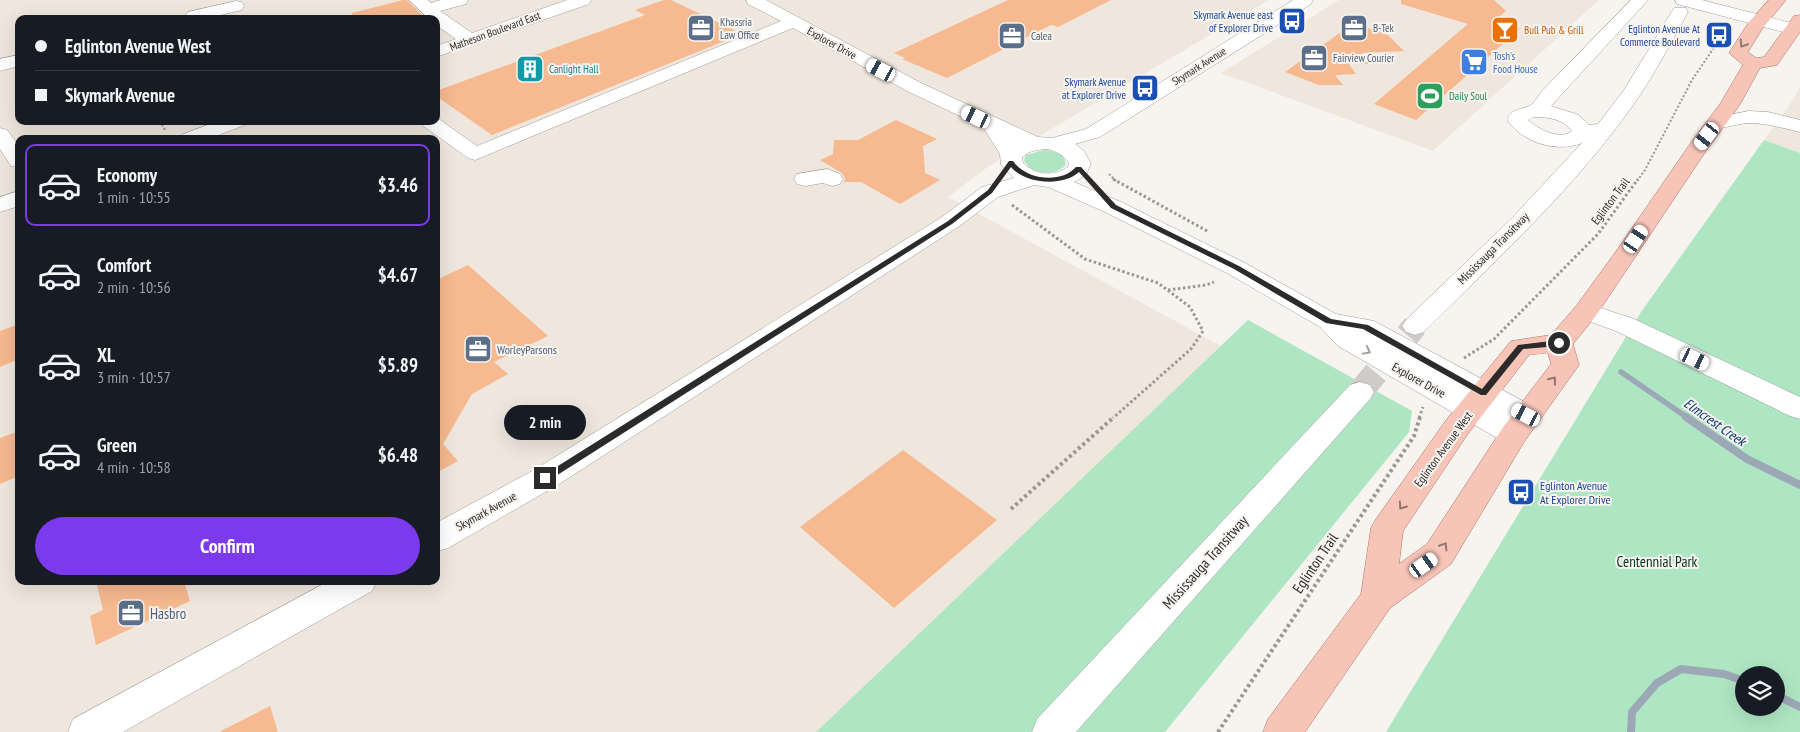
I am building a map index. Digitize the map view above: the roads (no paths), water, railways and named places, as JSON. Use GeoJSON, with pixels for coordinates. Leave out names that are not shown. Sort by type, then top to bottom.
{"type":"FeatureCollection","features":[{"type":"Feature","properties":{"kind":"main road"},"geometry":{"type":"LineString","coordinates":[[1778,0],[1760,20],[1738,53],[1753,64],[1770,62],[1797,24]]}},
{"type":"Feature","properties":{"kind":"main road"},"geometry":{"type":"LineString","coordinates":[[1559,343],[1586,311],[1739,89],[1753,64]]}},
{"type":"Feature","properties":{"kind":"main road","name":"Eglinton Avenue West"},"geometry":{"type":"LineString","coordinates":[[1282,732],[1378,598],[1439,554],[1520,425],[1565,365],[1559,343],[1521,347],[1477,401],[1387,528],[1378,598]]}},
{"type":"Feature","properties":{"kind":"street"},"geometry":{"type":"LineString","coordinates":[[431,14],[460,0]]}},
{"type":"Feature","properties":{"kind":"street","name":"Matheson Boulevard East"},"geometry":{"type":"LineString","coordinates":[[440,51],[582,0]]}},
{"type":"Feature","properties":{"kind":"street","name":"Explorer Drive"},"geometry":{"type":"LineString","coordinates":[[754,0],[914,87],[991,124],[1044,144],[1068,149],[1114,207]]}},
{"type":"Feature","properties":{"kind":"street","name":"Skymark Avenue"},"geometry":{"type":"LineString","coordinates":[[1001,199],[1011,160],[1019,148],[1093,132],[1305,0]]}},
{"type":"Feature","properties":{"kind":"street"},"geometry":{"type":"LineString","coordinates":[[1592,130],[1559,140],[1541,137],[1530,132],[1518,122],[1518,117],[1543,103],[1640,0]]}},
{"type":"Feature","properties":{"kind":"street"},"geometry":{"type":"LineString","coordinates":[[1681,6],[1760,20],[1797,24]]}},
{"type":"Feature","properties":{"kind":"street","name":"Mississauga Transitway"},"geometry":{"type":"LineString","coordinates":[[1415,326],[1570,170],[1592,130],[1643,77],[1681,6]]}},
{"type":"Feature","properties":{"kind":"street"},"geometry":{"type":"LineString","coordinates":[[200,15],[238,8]]}},
{"type":"Feature","properties":{"kind":"street"},"geometry":{"type":"LineString","coordinates":[[440,20],[470,40]]}},
{"type":"Feature","properties":{"kind":"street"},"geometry":{"type":"LineString","coordinates":[[435,125],[475,154],[794,22]]}},
{"type":"Feature","properties":{"kind":"street"},"geometry":{"type":"LineString","coordinates":[[0,65],[15,61]]}},
{"type":"Feature","properties":{"kind":"street"},"geometry":{"type":"LineString","coordinates":[[1739,89],[1758,108],[1780,120]]}},
{"type":"Feature","properties":{"kind":"street"},"geometry":{"type":"LineString","coordinates":[[1543,103],[1581,126],[1592,130]]}},
{"type":"Feature","properties":{"kind":"street"},"geometry":{"type":"LineString","coordinates":[[1543,103],[1556,103],[1592,130]]}},
{"type":"Feature","properties":{"kind":"street"},"geometry":{"type":"LineString","coordinates":[[1716,123],[1742,116],[1780,120],[1800,126]]}},
{"type":"Feature","properties":{"kind":"street","name":"Explorer Drive"},"geometry":{"type":"LineString","coordinates":[[991,124],[1005,143],[1011,160],[1019,172],[1043,179],[1114,207],[1236,268],[1329,321],[1347,340],[1477,401],[1520,425]]}},
{"type":"Feature","properties":{"kind":"street"},"geometry":{"type":"LineString","coordinates":[[193,135],[203,126]]}},
{"type":"Feature","properties":{"kind":"street","name":"Skymark Avenue"},"geometry":{"type":"LineString","coordinates":[[440,537],[545,478],[950,222],[1043,179],[1070,176],[1093,132]]}},
{"type":"Feature","properties":{"kind":"street"},"geometry":{"type":"LineString","coordinates":[[0,134],[15,156]]}},
{"type":"Feature","properties":{"kind":"street"},"geometry":{"type":"LineString","coordinates":[[1541,137],[1561,155],[1570,170]]}},
{"type":"Feature","properties":{"kind":"street"},"geometry":{"type":"LineString","coordinates":[[805,179],[827,176],[834,185]]}},
{"type":"Feature","properties":{"kind":"street"},"geometry":{"type":"LineString","coordinates":[[0,205],[15,199]]}},
{"type":"Feature","properties":{"kind":"street"},"geometry":{"type":"LineString","coordinates":[[1586,311],[1625,325],[1800,409]]}},
{"type":"Feature","properties":{"kind":"street","name":"Mississauga Transitway"},"geometry":{"type":"LineString","coordinates":[[1051,732],[1360,392]]}},
{"type":"Feature","properties":{"kind":"street"},"geometry":{"type":"LineString","coordinates":[[87,732],[353,585]]}},
{"type":"Feature","properties":{"kind":"waterway","name":"Elmcrest Creek"},"geometry":{"type":"LineString","coordinates":[[1621,372],[1688,418]]}},
{"type":"Feature","properties":{"kind":"waterway","name":"Elmcrest Creek"},"geometry":{"type":"LineString","coordinates":[[1686,417],[1747,459],[1800,485]]}},
{"type":"Feature","properties":{"kind":"waterway","name":"Elmcrest Creek"},"geometry":{"type":"LineString","coordinates":[[1631,732],[1632,712],[1657,683],[1681,669],[1724,674],[1735,678]]}},
{"type":"Feature","properties":{"kind":"waterway","name":"Elmcrest Creek"},"geometry":{"type":"LineString","coordinates":[[1785,700],[1800,707]]}},
{"type":"Feature","properties":{"kind":"tunnel"},"geometry":{"type":"LineString","coordinates":[[1360,392],[1415,326]]}},
{"type":"Feature","properties":{"kind":"place","name":"Skymark Avenue east of Explorer Drive"},"geometry":{"type":"Point","coordinates":[1292,21]}},
{"type":"Feature","properties":{"kind":"place","name":"Khassria Law Office"},"geometry":{"type":"Point","coordinates":[701,28]}},
{"type":"Feature","properties":{"kind":"place","name":"B-Tek"},"geometry":{"type":"Point","coordinates":[1354,28]}},
{"type":"Feature","properties":{"kind":"place","name":"Bull Pub & Grill"},"geometry":{"type":"Point","coordinates":[1505,30]}},
{"type":"Feature","properties":{"kind":"place","name":"Eglinton Avenue At Commerce Boulevard"},"geometry":{"type":"Point","coordinates":[1719,35]}},
{"type":"Feature","properties":{"kind":"place","name":"Calea"},"geometry":{"type":"Point","coordinates":[1012,36]}},
{"type":"Feature","properties":{"kind":"place","name":"Fairview Courier"},"geometry":{"type":"Point","coordinates":[1314,58]}},
{"type":"Feature","properties":{"kind":"place","name":"Tosh's Food House"},"geometry":{"type":"Point","coordinates":[1474,62]}},
{"type":"Feature","properties":{"kind":"place","name":"Canlight Hall"},"geometry":{"type":"Point","coordinates":[530,69]}},
{"type":"Feature","properties":{"kind":"place","name":"Skymark Avenue at Explorer Drive"},"geometry":{"type":"Point","coordinates":[1145,88]}},
{"type":"Feature","properties":{"kind":"place","name":"Daily Soul"},"geometry":{"type":"Point","coordinates":[1430,96]}},
{"type":"Feature","properties":{"kind":"place","name":"WorleyParsons"},"geometry":{"type":"Point","coordinates":[478,349]}},
{"type":"Feature","properties":{"kind":"place","name":"Eglinton Avenue At Explorer Drive"},"geometry":{"type":"Point","coordinates":[1521,492]}},
{"type":"Feature","properties":{"kind":"place","name":"Hasbro"},"geometry":{"type":"Point","coordinates":[131,613]}},
{"type":"Feature","properties":{"kind":"park label","name":"Centennial Park"},"geometry":{"type":"Point","coordinates":[1657,561]}}]}
